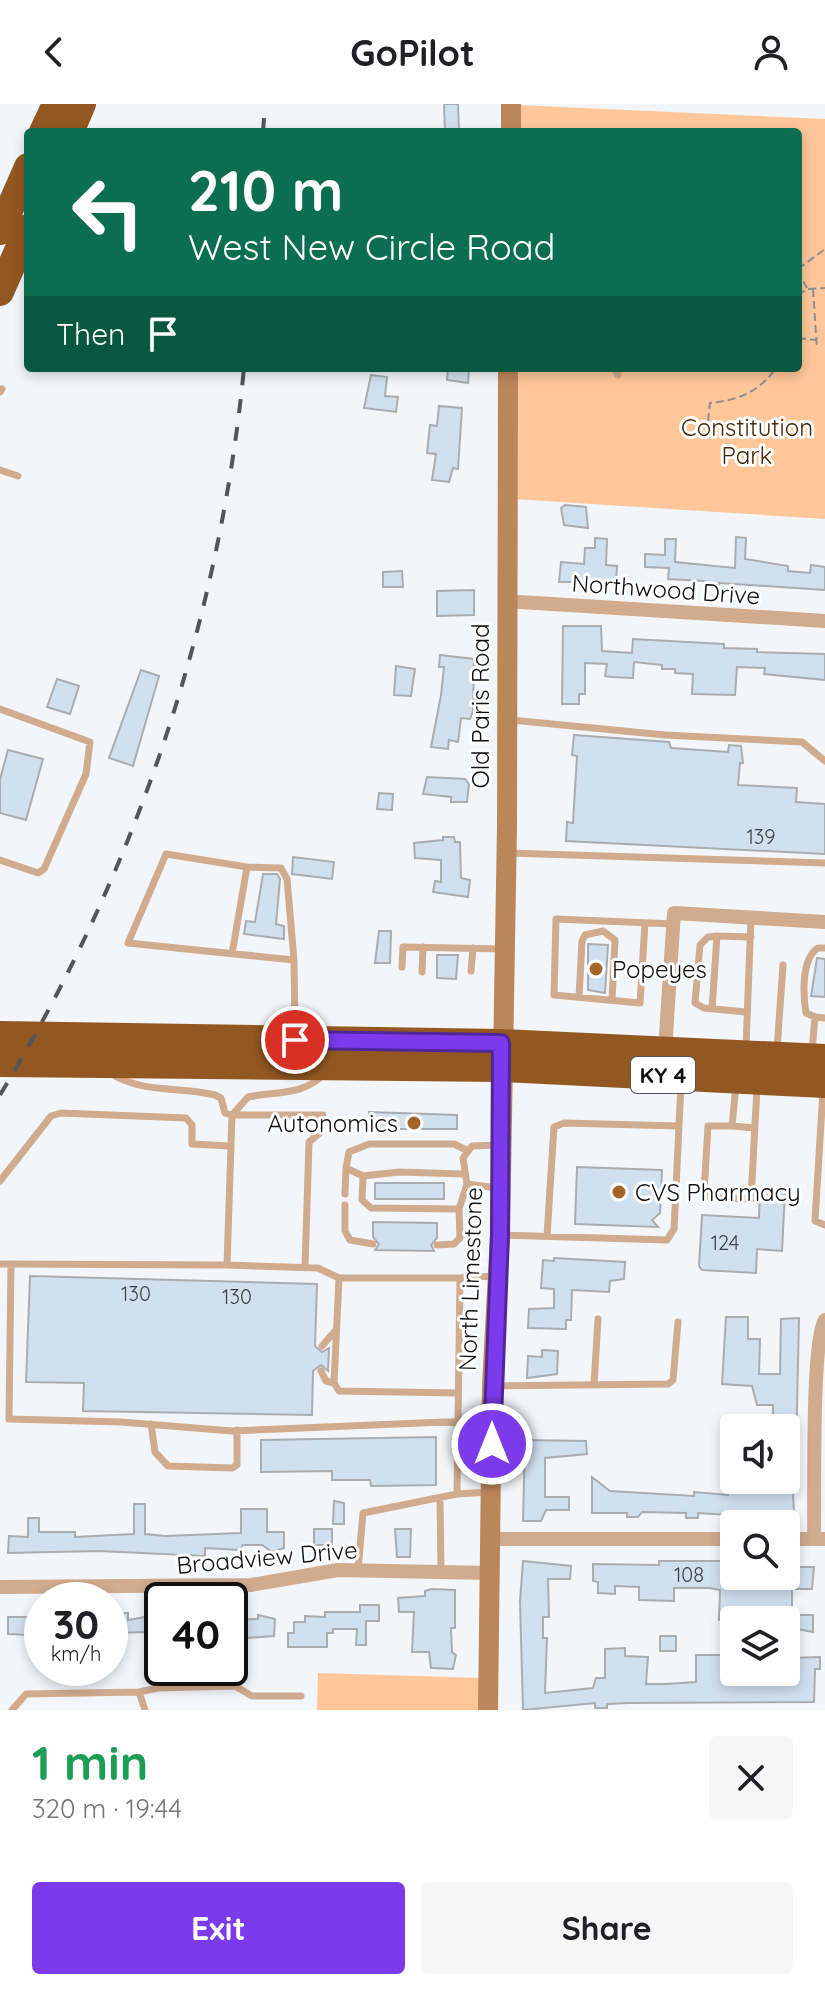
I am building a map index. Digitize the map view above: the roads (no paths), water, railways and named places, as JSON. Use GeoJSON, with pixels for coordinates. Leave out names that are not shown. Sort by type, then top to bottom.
{"type":"FeatureCollection","features":[{"type":"Feature","properties":{"kind":"highway"},"geometry":{"type":"LineString","coordinates":[[45,128],[56,104]]}},
{"type":"Feature","properties":{"kind":"highway"},"geometry":{"type":"LineString","coordinates":[[72,128],[82,104]]}},
{"type":"Feature","properties":{"kind":"highway"},"geometry":{"type":"LineString","coordinates":[[0,231],[17,194]]}},
{"type":"Feature","properties":{"kind":"highway"},"geometry":{"type":"LineString","coordinates":[[0,292],[24,237]]}},
{"type":"Feature","properties":{"kind":"highway","name":"KY 4"},"geometry":{"type":"LineString","coordinates":[[0,1035],[295,1040],[501,1056],[681,1076],[747,1071],[821,1071]]}},
{"type":"Feature","properties":{"kind":"highway","name":"KY 4"},"geometry":{"type":"LineString","coordinates":[[0,1063],[332,1065],[665,1050],[747,1071],[777,1055],[821,1071]]}},
{"type":"Feature","properties":{"kind":"street"},"geometry":{"type":"LineString","coordinates":[[511,104],[511,128]]}},
{"type":"Feature","properties":{"kind":"street","name":"Old Paris Road"},"geometry":{"type":"LineString","coordinates":[[501,1056],[506,852],[508,372]]}},
{"type":"Feature","properties":{"kind":"street","name":"Northwood Drive"},"geometry":{"type":"LineString","coordinates":[[505,601],[825,621]]}},
{"type":"Feature","properties":{"kind":"street"},"geometry":{"type":"LineString","coordinates":[[665,1050],[674,913],[825,922]]}},
{"type":"Feature","properties":{"kind":"street","name":"North Limestone"},"geometry":{"type":"LineString","coordinates":[[488,1710],[492,1386],[500,1235],[501,1056]]}},
{"type":"Feature","properties":{"kind":"street"},"geometry":{"type":"LineString","coordinates":[[820,1539],[818,1371],[820,1331],[825,1320]]}},
{"type":"Feature","properties":{"kind":"street"},"geometry":{"type":"LineString","coordinates":[[491,1539],[720,1539]]}},
{"type":"Feature","properties":{"kind":"street","name":"Broadview Drive"},"geometry":{"type":"LineString","coordinates":[[0,1587],[251,1585],[325,1572],[358,1570],[490,1573]]}},
{"type":"Feature","properties":{"kind":"lane"},"geometry":{"type":"LineString","coordinates":[[0,470],[18,476]]}},
{"type":"Feature","properties":{"kind":"lane"},"geometry":{"type":"LineString","coordinates":[[0,709],[90,742],[86,774],[44,869],[38,873],[0,860]]}},
{"type":"Feature","properties":{"kind":"lane"},"geometry":{"type":"LineString","coordinates":[[505,720],[665,735],[802,742],[825,761]]}},
{"type":"Feature","properties":{"kind":"lane"},"geometry":{"type":"LineString","coordinates":[[506,852],[825,863]]}},
{"type":"Feature","properties":{"kind":"lane"},"geometry":{"type":"LineString","coordinates":[[294,960],[128,943],[166,854],[247,867],[281,868],[287,879],[294,960],[295,1040]]}},
{"type":"Feature","properties":{"kind":"lane"},"geometry":{"type":"LineString","coordinates":[[232,954],[247,867]]}},
{"type":"Feature","properties":{"kind":"lane"},"geometry":{"type":"LineString","coordinates":[[751,917],[752,971],[746,1012],[747,1071],[755,1128],[751,1199],[711,1198],[704,1193],[708,1126],[755,1128]]}},
{"type":"Feature","properties":{"kind":"lane"},"geometry":{"type":"LineString","coordinates":[[645,923],[640,1003],[554,995],[556,919],[674,924]]}},
{"type":"Feature","properties":{"kind":"lane"},"geometry":{"type":"LineString","coordinates":[[579,997],[582,941],[585,935],[603,931],[615,940],[612,1000]]}},
{"type":"Feature","properties":{"kind":"lane"},"geometry":{"type":"LineString","coordinates":[[746,1012],[712,1009],[695,1003],[697,958],[702,942],[717,936],[751,937]]}},
{"type":"Feature","properties":{"kind":"lane"},"geometry":{"type":"LineString","coordinates":[[712,1009],[717,936]]}},
{"type":"Feature","properties":{"kind":"lane"},"geometry":{"type":"LineString","coordinates":[[402,967],[403,947],[504,949]]}},
{"type":"Feature","properties":{"kind":"lane"},"geometry":{"type":"LineString","coordinates":[[422,972],[423,947]]}},
{"type":"Feature","properties":{"kind":"lane"},"geometry":{"type":"LineString","coordinates":[[471,971],[473,948]]}},
{"type":"Feature","properties":{"kind":"lane"},"geometry":{"type":"LineString","coordinates":[[825,948],[809,953],[806,1013],[825,1018]]}},
{"type":"Feature","properties":{"kind":"lane"},"geometry":{"type":"LineString","coordinates":[[777,1055],[783,965]]}},
{"type":"Feature","properties":{"kind":"lane"},"geometry":{"type":"LineString","coordinates":[[815,1017],[821,1071],[822,1134],[815,1221],[825,1225]]}},
{"type":"Feature","properties":{"kind":"lane"},"geometry":{"type":"LineString","coordinates":[[97,1063],[128,1084],[215,1095],[221,1098],[225,1113],[232,1115],[323,1115],[321,1132],[309,1142],[305,1268]]}},
{"type":"Feature","properties":{"kind":"lane"},"geometry":{"type":"LineString","coordinates":[[227,1265],[232,1115],[248,1097],[302,1090],[315,1084],[332,1065]]}},
{"type":"Feature","properties":{"kind":"lane"},"geometry":{"type":"LineString","coordinates":[[732,1126],[747,1071]]}},
{"type":"Feature","properties":{"kind":"lane"},"geometry":{"type":"LineString","coordinates":[[500,1235],[667,1240],[674,1229],[681,1076]]}},
{"type":"Feature","properties":{"kind":"lane"},"geometry":{"type":"LineString","coordinates":[[0,1181],[51,1116],[61,1113],[186,1118],[192,1125],[192,1144],[230,1146]]}},
{"type":"Feature","properties":{"kind":"lane"},"geometry":{"type":"LineString","coordinates":[[547,1236],[554,1127],[564,1123],[679,1126]]}},
{"type":"Feature","properties":{"kind":"lane"},"geometry":{"type":"LineString","coordinates":[[345,1194],[349,1152],[369,1144],[454,1144],[466,1150],[501,1145]]}},
{"type":"Feature","properties":{"kind":"lane"},"geometry":{"type":"LineString","coordinates":[[437,1245],[454,1244],[460,1238],[459,1209],[467,1184],[463,1174],[466,1150]]}},
{"type":"Feature","properties":{"kind":"lane"},"geometry":{"type":"LineString","coordinates":[[346,1168],[363,1176],[399,1172],[463,1174]]}},
{"type":"Feature","properties":{"kind":"lane"},"geometry":{"type":"LineString","coordinates":[[363,1176],[362,1200],[371,1208],[459,1209]]}},
{"type":"Feature","properties":{"kind":"lane"},"geometry":{"type":"LineString","coordinates":[[467,1184],[500,1189]]}},
{"type":"Feature","properties":{"kind":"lane"},"geometry":{"type":"LineString","coordinates":[[345,1205],[345,1231],[350,1240],[373,1244]]}},
{"type":"Feature","properties":{"kind":"lane"},"geometry":{"type":"LineString","coordinates":[[0,1264],[318,1268],[339,1278],[497,1276]]}},
{"type":"Feature","properties":{"kind":"lane"},"geometry":{"type":"LineString","coordinates":[[11,1264],[5,1419],[237,1430],[492,1420]]}},
{"type":"Feature","properties":{"kind":"lane"},"geometry":{"type":"LineString","coordinates":[[339,1278],[334,1383],[339,1391],[458,1393]]}},
{"type":"Feature","properties":{"kind":"lane"},"geometry":{"type":"LineString","coordinates":[[457,1494],[460,1278]]}},
{"type":"Feature","properties":{"kind":"lane"},"geometry":{"type":"LineString","coordinates":[[594,1385],[598,1319]]}},
{"type":"Feature","properties":{"kind":"lane"},"geometry":{"type":"LineString","coordinates":[[492,1386],[668,1384],[673,1380],[678,1322]]}},
{"type":"Feature","properties":{"kind":"lane"},"geometry":{"type":"LineString","coordinates":[[322,1346],[335,1331]]}},
{"type":"Feature","properties":{"kind":"lane"},"geometry":{"type":"LineString","coordinates":[[321,1371],[326,1381],[334,1383]]}},
{"type":"Feature","properties":{"kind":"lane"},"geometry":{"type":"LineString","coordinates":[[151,1424],[155,1452],[160,1461],[168,1466],[232,1468],[237,1465],[237,1430]]}},
{"type":"Feature","properties":{"kind":"lane"},"geometry":{"type":"LineString","coordinates":[[358,1570],[363,1513],[457,1494],[492,1492]]}},
{"type":"Feature","properties":{"kind":"lane"},"geometry":{"type":"LineString","coordinates":[[440,1498],[441,1571]]}},
{"type":"Feature","properties":{"kind":"lane"},"geometry":{"type":"LineString","coordinates":[[12,1710],[26,1694],[235,1686],[252,1696],[301,1696]]}},
{"type":"Feature","properties":{"kind":"lane"},"geometry":{"type":"LineString","coordinates":[[139,1692],[145,1710]]}},
{"type":"Feature","properties":{"kind":"railway"},"geometry":{"type":"LineString","coordinates":[[263,128],[265,104]]}},
{"type":"Feature","properties":{"kind":"railway"},"geometry":{"type":"LineString","coordinates":[[0,1095],[48,1011],[91,924],[129,836],[163,745],[191,653],[214,559],[232,464],[244,372]]}},
{"type":"Feature","properties":{"kind":"place","name":"Popeyes"},"geometry":{"type":"Point","coordinates":[596,969]}},
{"type":"Feature","properties":{"kind":"place","name":"Autonomics"},"geometry":{"type":"Point","coordinates":[414,1123]}},
{"type":"Feature","properties":{"kind":"place","name":"CVS Pharmacy"},"geometry":{"type":"Point","coordinates":[619,1192]}},
{"type":"Feature","properties":{"kind":"park label","name":"Constitution Park"},"geometry":{"type":"Point","coordinates":[747,441]}}]}
